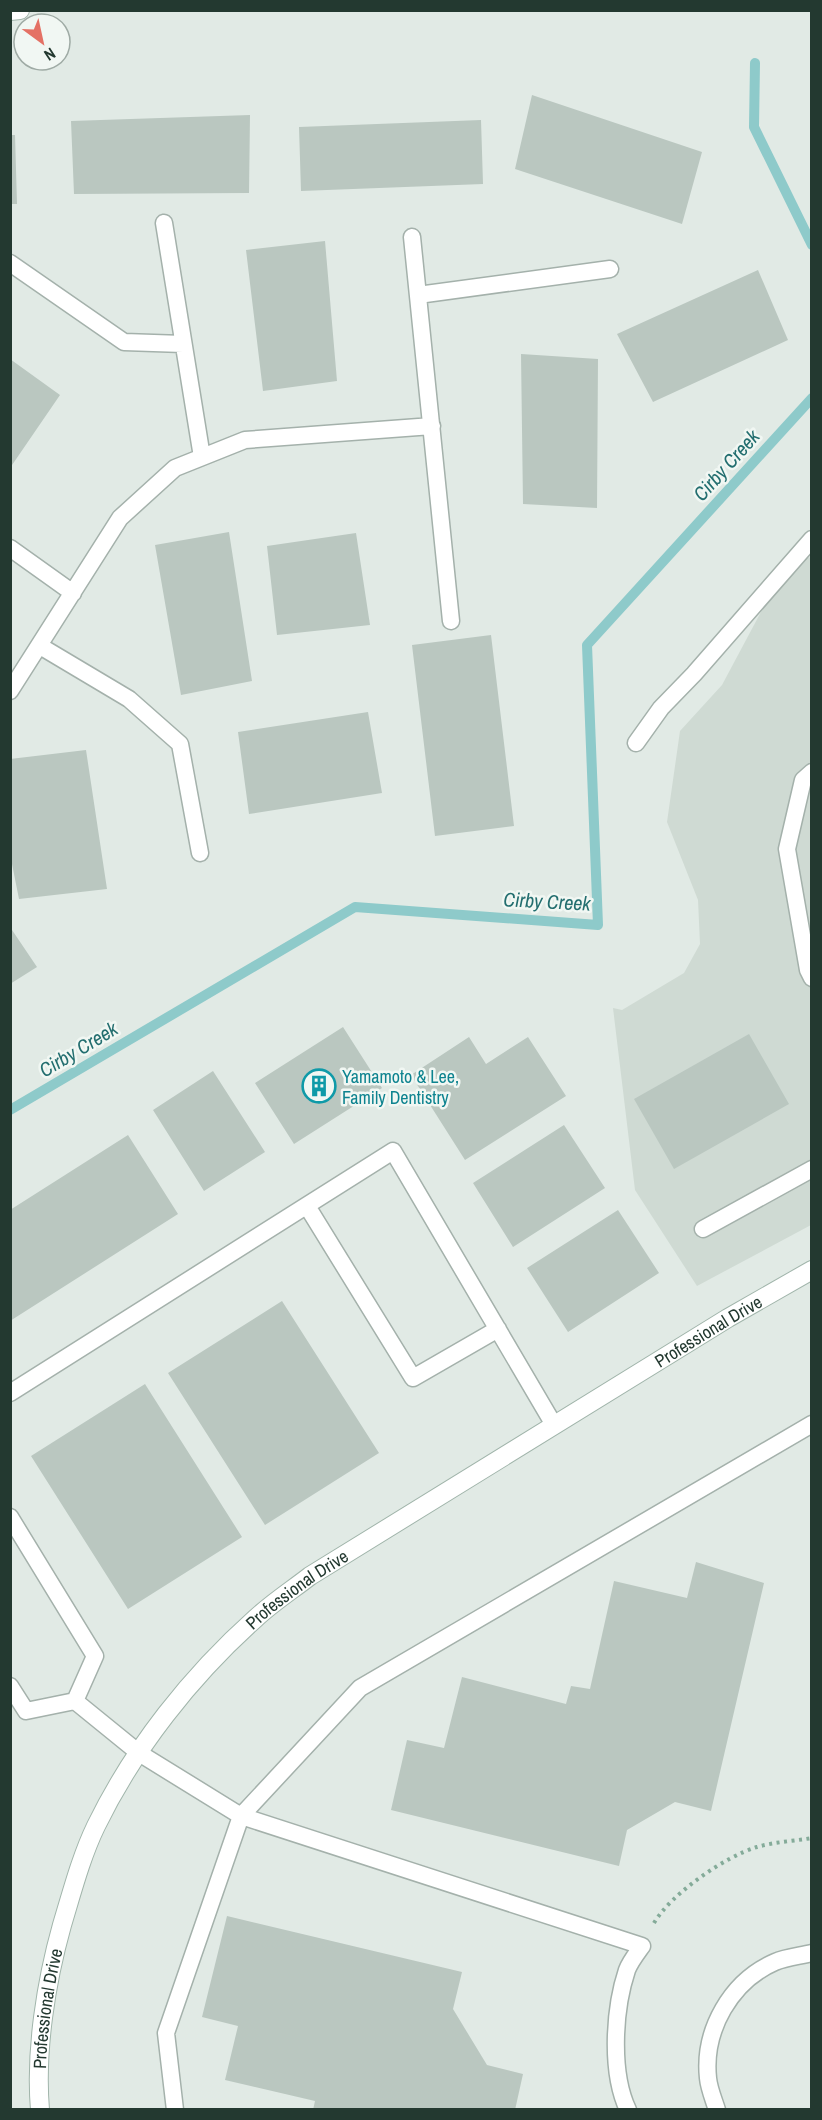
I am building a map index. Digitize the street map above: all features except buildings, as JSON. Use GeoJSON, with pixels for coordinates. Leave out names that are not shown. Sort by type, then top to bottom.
{"type":"FeatureCollection","features":[{"type":"Feature","properties":{"kind":"street"},"geometry":{"type":"LineString","coordinates":[[10,11],[20,10]]}},
{"type":"Feature","properties":{"kind":"street","name":"Professional Drive"},"geometry":{"type":"LineString","coordinates":[[40,2109],[42,2019],[53,1957],[95,1827],[139,1753],[206,1667],[257,1617],[310,1576],[728,1318],[812,1270]]}},
{"type":"Feature","properties":{"kind":"lane"},"geometry":{"type":"LineString","coordinates":[[164,223],[202,458]]}},
{"type":"Feature","properties":{"kind":"lane"},"geometry":{"type":"LineString","coordinates":[[412,237],[451,621]]}},
{"type":"Feature","properties":{"kind":"lane"},"geometry":{"type":"LineString","coordinates":[[10,263],[124,342],[183,344]]}},
{"type":"Feature","properties":{"kind":"lane"},"geometry":{"type":"LineString","coordinates":[[418,295],[610,269]]}},
{"type":"Feature","properties":{"kind":"lane"},"geometry":{"type":"LineString","coordinates":[[10,691],[120,518],[175,468],[245,440],[432,426]]}},
{"type":"Feature","properties":{"kind":"lane"},"geometry":{"type":"LineString","coordinates":[[636,743],[661,708],[694,674],[812,539]]}},
{"type":"Feature","properties":{"kind":"lane"},"geometry":{"type":"LineString","coordinates":[[10,548],[73,593]]}},
{"type":"Feature","properties":{"kind":"lane"},"geometry":{"type":"LineString","coordinates":[[40,645],[129,699],[180,744],[200,853]]}},
{"type":"Feature","properties":{"kind":"lane"},"geometry":{"type":"LineString","coordinates":[[812,772],[803,780],[787,849],[808,970],[812,978]]}},
{"type":"Feature","properties":{"kind":"lane"},"geometry":{"type":"LineString","coordinates":[[10,1393],[393,1151],[554,1425]]}},
{"type":"Feature","properties":{"kind":"lane"},"geometry":{"type":"LineString","coordinates":[[702,1229],[812,1169]]}},
{"type":"Feature","properties":{"kind":"lane"},"geometry":{"type":"LineString","coordinates":[[307,1206],[413,1378],[498,1329]]}},
{"type":"Feature","properties":{"kind":"lane"},"geometry":{"type":"LineString","coordinates":[[175,2109],[166,2033],[241,1816],[360,1689],[812,1424]]}},
{"type":"Feature","properties":{"kind":"lane"},"geometry":{"type":"LineString","coordinates":[[10,1517],[95,1656],[75,1701]]}},
{"type":"Feature","properties":{"kind":"lane"},"geometry":{"type":"LineString","coordinates":[[10,1686],[27,1711],[75,1701]]}},
{"type":"Feature","properties":{"kind":"lane"},"geometry":{"type":"LineString","coordinates":[[75,1701],[139,1753],[241,1816],[642,1946],[627,1969],[614,2033],[622,2097],[628,2109]]}},
{"type":"Feature","properties":{"kind":"lane"},"geometry":{"type":"LineString","coordinates":[[717,2109],[708,2079],[709,2043],[722,2009],[745,1981],[776,1962],[812,1953]]}},
{"type":"Feature","properties":{"kind":"path"},"geometry":{"type":"LineString","coordinates":[[642,1946],[660,1913],[709,1870],[757,1847],[812,1838]]}},
{"type":"Feature","properties":{"kind":"shaded area"},"geometry":{"type":"Polygon","coordinates":[[[811,557],[811,1225],[697,1286],[635,1190],[613,1008],[622,1010],[684,973],[700,944],[698,900],[667,822],[680,731],[722,685],[787,563],[811,557]]]}},
{"type":"Feature","properties":{"kind":"waterway","name":"Cirby Creek"},"geometry":{"type":"LineString","coordinates":[[755,63],[754,127],[812,245]]}},
{"type":"Feature","properties":{"kind":"waterway","name":"Cirby Creek"},"geometry":{"type":"LineString","coordinates":[[10,1110],[355,907],[598,925],[587,645],[812,398]]}},
{"type":"Feature","properties":{"kind":"place","name":"Yamamoto & Lee, Family Dentistry"},"geometry":{"type":"Point","coordinates":[319,1086]}}]}
